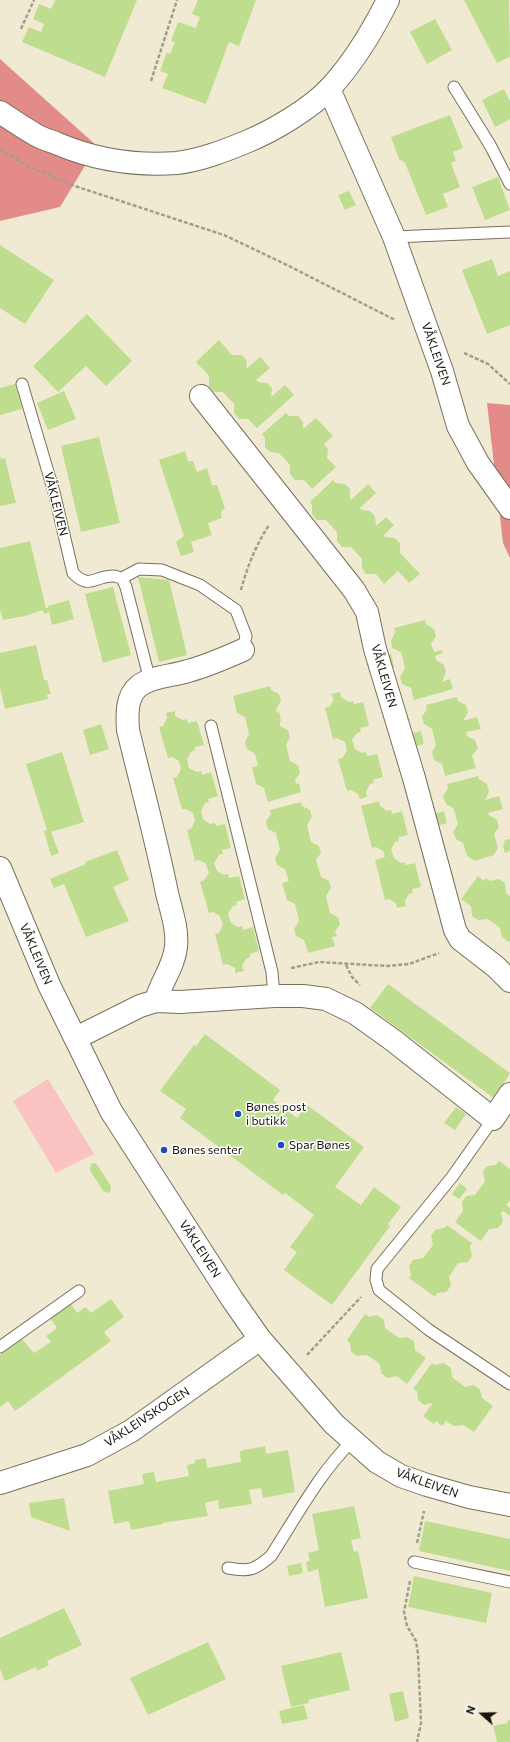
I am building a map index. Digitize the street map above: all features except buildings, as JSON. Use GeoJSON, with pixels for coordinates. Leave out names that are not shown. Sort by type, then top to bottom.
{"type":"FeatureCollection","features":[{"type":"Feature","properties":{"kind":"street"},"geometry":{"type":"LineString","coordinates":[[0,112],[37,136],[69,149],[104,159],[135,164],[178,162],[216,154],[259,136],[292,118],[329,89],[356,56],[374,28],[388,0]]}},
{"type":"Feature","properties":{"kind":"street","name":"VÅKLEIVEN"},"geometry":{"type":"LineString","coordinates":[[329,89],[394,237],[442,371],[458,426],[478,463],[510,508]]}},
{"type":"Feature","properties":{"kind":"street","name":"VÅKLEIVEN"},"geometry":{"type":"LineString","coordinates":[[201,396],[286,506],[354,590],[367,612],[375,649],[414,778],[455,930],[460,939],[496,967],[510,981]]}},
{"type":"Feature","properties":{"kind":"street"},"geometry":{"type":"LineString","coordinates":[[156,1001],[175,952],[175,931],[162,867],[128,730],[126,713],[131,697],[138,687],[150,681],[190,671],[243,650]]}},
{"type":"Feature","properties":{"kind":"street","name":"VÅKLEIVEN"},"geometry":{"type":"LineString","coordinates":[[0,868],[49,985],[111,1111],[227,1292],[260,1339],[334,1424],[377,1462],[401,1476],[469,1498],[510,1505]]}},
{"type":"Feature","properties":{"kind":"street"},"geometry":{"type":"LineString","coordinates":[[76,1038],[140,1006],[156,1001],[180,1002],[274,996],[303,996],[326,999],[355,1013],[394,1041],[493,1119],[510,1094]]}},
{"type":"Feature","properties":{"kind":"street","name":"VÅKLEIVSKOGEN"},"geometry":{"type":"LineString","coordinates":[[0,1483],[87,1455],[118,1438],[157,1414],[260,1339]]}},
{"type":"Feature","properties":{"kind":"lane"},"geometry":{"type":"LineString","coordinates":[[454,87],[490,145],[510,184]]}},
{"type":"Feature","properties":{"kind":"lane"},"geometry":{"type":"LineString","coordinates":[[394,237],[510,232]]}},
{"type":"Feature","properties":{"kind":"lane","name":"VÅKLEIVEN"},"geometry":{"type":"LineString","coordinates":[[22,384],[54,492],[73,573],[81,581],[90,582],[113,576],[122,578],[139,569],[162,570],[200,585],[236,610]]}},
{"type":"Feature","properties":{"kind":"lane"},"geometry":{"type":"LineString","coordinates":[[122,578],[126,587],[150,681]]}},
{"type":"Feature","properties":{"kind":"lane"},"geometry":{"type":"LineString","coordinates":[[236,610],[246,636],[243,650]]}},
{"type":"Feature","properties":{"kind":"lane"},"geometry":{"type":"LineString","coordinates":[[211,726],[272,972],[274,996]]}},
{"type":"Feature","properties":{"kind":"lane"},"geometry":{"type":"LineString","coordinates":[[493,1119],[452,1177],[377,1269],[376,1280],[379,1290],[429,1330],[510,1384]]}},
{"type":"Feature","properties":{"kind":"lane"},"geometry":{"type":"LineString","coordinates":[[0,1347],[79,1291]]}},
{"type":"Feature","properties":{"kind":"lane"},"geometry":{"type":"LineString","coordinates":[[228,1568],[245,1571],[262,1564],[271,1556],[318,1483],[338,1455],[352,1441]]}},
{"type":"Feature","properties":{"kind":"lane"},"geometry":{"type":"LineString","coordinates":[[414,1562],[510,1582]]}},
{"type":"Feature","properties":{"kind":"path"},"geometry":{"type":"LineString","coordinates":[[21,29],[34,0]]}},
{"type":"Feature","properties":{"kind":"path"},"geometry":{"type":"LineString","coordinates":[[151,81],[177,0]]}},
{"type":"Feature","properties":{"kind":"path"},"geometry":{"type":"LineString","coordinates":[[0,150],[32,168],[75,186],[224,235],[401,323]]}},
{"type":"Feature","properties":{"kind":"path"},"geometry":{"type":"LineString","coordinates":[[462,352],[488,364],[510,384]]}},
{"type":"Feature","properties":{"kind":"path"},"geometry":{"type":"LineString","coordinates":[[236,610],[245,575],[258,541],[275,514],[286,506]]}},
{"type":"Feature","properties":{"kind":"path"},"geometry":{"type":"LineString","coordinates":[[305,965],[319,962],[387,966],[409,964],[433,956],[445,950],[460,939]]}},
{"type":"Feature","properties":{"kind":"path"},"geometry":{"type":"LineString","coordinates":[[290,1374],[376,1280]]}},
{"type":"Feature","properties":{"kind":"path"},"geometry":{"type":"LineString","coordinates":[[417,1742],[421,1723],[418,1654],[416,1641],[407,1626],[404,1612],[423,1515]]}},
{"type":"Feature","properties":{"kind":"shaded area"},"geometry":{"type":"Polygon","coordinates":[[[0,59],[97,146],[60,207],[0,221],[0,59]]]}},
{"type":"Feature","properties":{"kind":"shaded area"},"geometry":{"type":"Polygon","coordinates":[[[487,403],[510,405],[510,558],[503,543],[487,403]]]}},
{"type":"Feature","properties":{"kind":"shaded area"},"geometry":{"type":"Polygon","coordinates":[[[48,1079],[94,1154],[56,1173],[13,1101],[48,1079]]]}},
{"type":"Feature","properties":{"kind":"place","name":"Bønes post i butikk"},"geometry":{"type":"Point","coordinates":[238,1114]}},
{"type":"Feature","properties":{"kind":"place","name":"Spar Bønes"},"geometry":{"type":"Point","coordinates":[281,1145]}},
{"type":"Feature","properties":{"kind":"place","name":"Bønes senter"},"geometry":{"type":"Point","coordinates":[164,1150]}}]}
